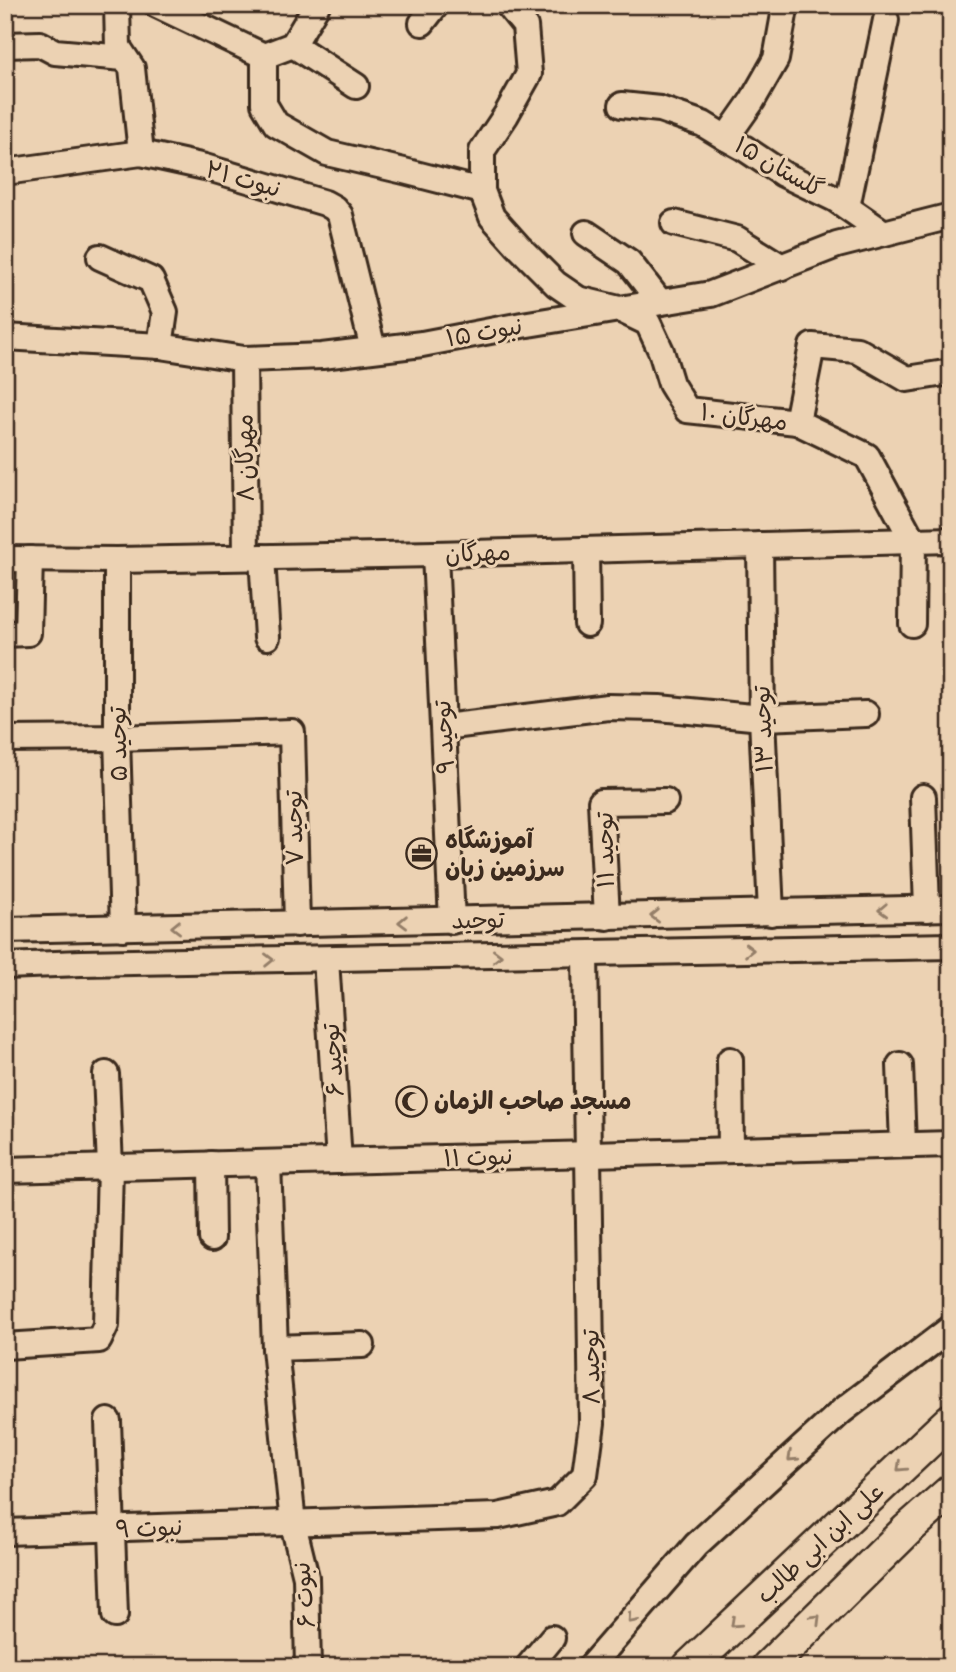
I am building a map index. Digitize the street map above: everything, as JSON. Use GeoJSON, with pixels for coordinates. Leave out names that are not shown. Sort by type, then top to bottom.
{"type":"FeatureCollection","features":[{"type":"Feature","properties":{"kind":"main road","name":"علی ابن ابی طالب"},"geometry":{"type":"LineString","coordinates":[[689,1667],[951,1420]]}},
{"type":"Feature","properties":{"kind":"main road","name":"علی ابن ابی طالب"},"geometry":{"type":"LineString","coordinates":[[768,1667],[908,1529],[951,1491]]}},
{"type":"Feature","properties":{"kind":"street"},"geometry":{"type":"LineString","coordinates":[[117,5],[118,47],[132,68],[141,153]]}},
{"type":"Feature","properties":{"kind":"street"},"geometry":{"type":"LineString","coordinates":[[158,5],[264,56],[293,45],[317,5]]}},
{"type":"Feature","properties":{"kind":"street","name":"گلستان ۱۵"},"geometry":{"type":"LineString","coordinates":[[784,5],[776,59],[752,101],[726,138],[783,174],[835,199],[884,233]]}},
{"type":"Feature","properties":{"kind":"street"},"geometry":{"type":"LineString","coordinates":[[515,8],[525,26],[529,74],[482,151],[482,191],[492,217],[556,284],[578,299],[619,309]]}},
{"type":"Feature","properties":{"kind":"street"},"geometry":{"type":"LineString","coordinates":[[847,208],[886,20]]}},
{"type":"Feature","properties":{"kind":"street"},"geometry":{"type":"LineString","coordinates":[[5,45],[40,44],[55,52],[124,58]]}},
{"type":"Feature","properties":{"kind":"street"},"geometry":{"type":"LineString","coordinates":[[293,45],[356,86]]}},
{"type":"Feature","properties":{"kind":"street"},"geometry":{"type":"LineString","coordinates":[[264,56],[264,104],[276,124],[327,153],[482,191]]}},
{"type":"Feature","properties":{"kind":"street"},"geometry":{"type":"LineString","coordinates":[[622,105],[660,109],[703,124],[726,138]]}},
{"type":"Feature","properties":{"kind":"street","name":"نبوت ۲۱"},"geometry":{"type":"LineString","coordinates":[[5,172],[141,153],[205,167],[325,203],[340,215],[373,349]]}},
{"type":"Feature","properties":{"kind":"street","name":"نبوت ۱۵"},"geometry":{"type":"LineString","coordinates":[[5,337],[160,346],[244,359],[322,356],[422,344],[711,294],[837,245],[951,216]]}},
{"type":"Feature","properties":{"kind":"street"},"geometry":{"type":"LineString","coordinates":[[674,223],[737,239],[782,267]]}},
{"type":"Feature","properties":{"kind":"street"},"geometry":{"type":"LineString","coordinates":[[586,233],[629,262],[660,302]]}},
{"type":"Feature","properties":{"kind":"street"},"geometry":{"type":"LineString","coordinates":[[100,257],[151,280],[165,312],[160,346]]}},
{"type":"Feature","properties":{"kind":"street","name":"مهرگان ۱۰"},"geometry":{"type":"LineString","coordinates":[[619,309],[648,323],[661,351],[671,384],[688,410],[797,422],[867,456],[913,541]]}},
{"type":"Feature","properties":{"kind":"street"},"geometry":{"type":"LineString","coordinates":[[797,422],[813,346],[857,349],[906,379],[951,372]]}},
{"type":"Feature","properties":{"kind":"street","name":"مهرگان ۸"},"geometry":{"type":"LineString","coordinates":[[244,359],[254,557],[267,637]]}},
{"type":"Feature","properties":{"kind":"street","name":"مهرگان"},"geometry":{"type":"LineString","coordinates":[[5,559],[117,560],[435,554],[951,540]]}},
{"type":"Feature","properties":{"kind":"street"},"geometry":{"type":"LineString","coordinates":[[912,624],[913,541]]}},
{"type":"Feature","properties":{"kind":"street","name":"توحید ۱۳"},"geometry":{"type":"LineString","coordinates":[[760,545],[762,718],[771,913]]}},
{"type":"Feature","properties":{"kind":"street"},"geometry":{"type":"LineString","coordinates":[[586,550],[587,624]]}},
{"type":"Feature","properties":{"kind":"street","name":"توحید ۹"},"geometry":{"type":"LineString","coordinates":[[435,554],[452,921]]}},
{"type":"Feature","properties":{"kind":"street"},"geometry":{"type":"LineString","coordinates":[[5,634],[28,633],[30,559]]}},
{"type":"Feature","properties":{"kind":"street","name":"توحید ۵"},"geometry":{"type":"LineString","coordinates":[[117,560],[117,738],[123,928]]}},
{"type":"Feature","properties":{"kind":"street"},"geometry":{"type":"LineString","coordinates":[[444,727],[608,707],[659,708],[762,718],[866,714]]}},
{"type":"Feature","properties":{"kind":"street","name":"توحید ۷"},"geometry":{"type":"LineString","coordinates":[[117,738],[292,732],[297,925]]}},
{"type":"Feature","properties":{"kind":"street"},"geometry":{"type":"LineString","coordinates":[[5,739],[117,738]]}},
{"type":"Feature","properties":{"kind":"street"},"geometry":{"type":"LineString","coordinates":[[923,797],[939,909]]}},
{"type":"Feature","properties":{"kind":"street","name":"توحید ۱۱"},"geometry":{"type":"LineString","coordinates":[[607,917],[601,802],[665,801]]}},
{"type":"Feature","properties":{"kind":"street","name":"توحید"},"geometry":{"type":"LineString","coordinates":[[5,930],[939,909]]}},
{"type":"Feature","properties":{"kind":"street"},"geometry":{"type":"LineString","coordinates":[[80,963],[81,928]]}},
{"type":"Feature","properties":{"kind":"street","name":"توحید"},"geometry":{"type":"LineString","coordinates":[[5,966],[951,946]]}},
{"type":"Feature","properties":{"kind":"street","name":"توحید ۸"},"geometry":{"type":"LineString","coordinates":[[293,1524],[498,1517],[557,1503],[585,1475],[592,1423],[585,954]]}},
{"type":"Feature","properties":{"kind":"street","name":"توحید ۶"},"geometry":{"type":"LineString","coordinates":[[326,959],[339,1161]]}},
{"type":"Feature","properties":{"kind":"street"},"geometry":{"type":"LineString","coordinates":[[730,1060],[731,1150]]}},
{"type":"Feature","properties":{"kind":"street"},"geometry":{"type":"LineString","coordinates":[[900,1065],[903,1145]]}},
{"type":"Feature","properties":{"kind":"street"},"geometry":{"type":"LineString","coordinates":[[5,1346],[99,1340],[103,1334],[106,1325],[110,1167],[106,1073]]}},
{"type":"Feature","properties":{"kind":"street","name":"نبوت ۱۱"},"geometry":{"type":"LineString","coordinates":[[5,1170],[951,1144]]}},
{"type":"Feature","properties":{"kind":"street","name":"نبوت ۶"},"geometry":{"type":"LineString","coordinates":[[268,1163],[275,1348],[293,1524],[306,1577],[308,1667]]}},
{"type":"Feature","properties":{"kind":"street"},"geometry":{"type":"LineString","coordinates":[[211,1164],[212,1238]]}},
{"type":"Feature","properties":{"kind":"street"},"geometry":{"type":"LineString","coordinates":[[590,1667],[696,1545],[842,1410],[951,1328]]}},
{"type":"Feature","properties":{"kind":"street"},"geometry":{"type":"LineString","coordinates":[[275,1348],[362,1345]]}},
{"type":"Feature","properties":{"kind":"street"},"geometry":{"type":"LineString","coordinates":[[842,1410],[951,1349]]}},
{"type":"Feature","properties":{"kind":"street"},"geometry":{"type":"LineString","coordinates":[[108,1421],[115,1615]]}},
{"type":"Feature","properties":{"kind":"street","name":"نبوت ۹"},"geometry":{"type":"LineString","coordinates":[[5,1532],[293,1524]]}},
{"type":"Feature","properties":{"kind":"street"},"geometry":{"type":"LineString","coordinates":[[528,1667],[552,1638]]}},
{"type":"Feature","properties":{"kind":"place","name":"آموزشگاه سرزمین زبان"},"geometry":{"type":"Point","coordinates":[422,854]}},
{"type":"Feature","properties":{"kind":"place","name":"مسجد صاحب الزمان"},"geometry":{"type":"Point","coordinates":[411,1101]}}]}
